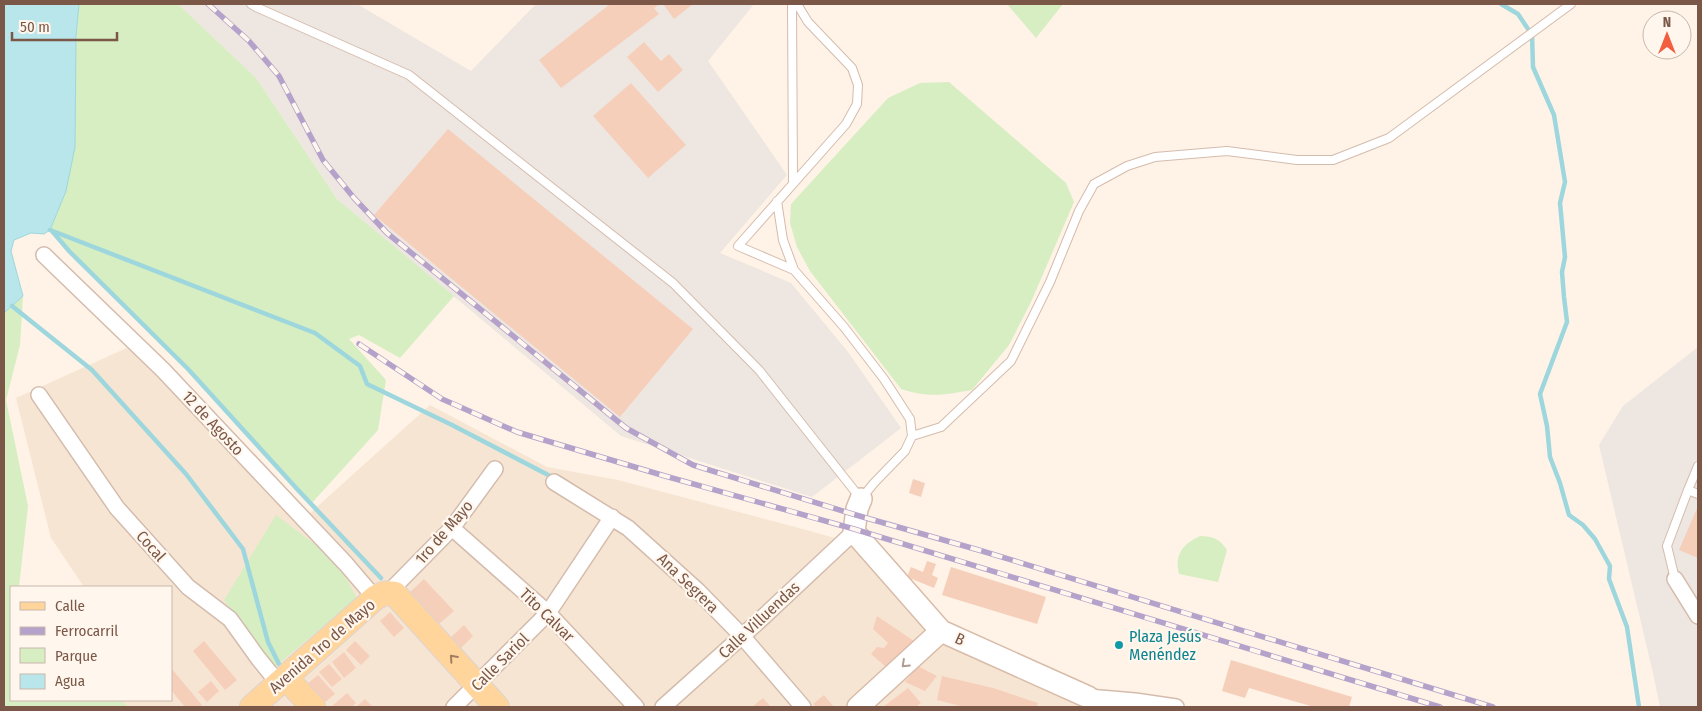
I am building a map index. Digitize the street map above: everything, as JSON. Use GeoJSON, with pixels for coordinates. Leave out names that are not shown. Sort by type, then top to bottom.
{"type":"FeatureCollection","features":[{"type":"Feature","properties":{"kind":"main road","name":"Avenida 1ro de Mayo"},"geometry":{"type":"LineString","coordinates":[[252,707],[386,595]]}},
{"type":"Feature","properties":{"kind":"main road","name":"12 de Agosto"},"geometry":{"type":"LineString","coordinates":[[386,595],[497,707]]}},
{"type":"Feature","properties":{"kind":"main road","name":"Cocal"},"geometry":{"type":"LineString","coordinates":[[282,681],[313,707]]}},
{"type":"Feature","properties":{"kind":"street","name":"12 de Agosto"},"geometry":{"type":"LineString","coordinates":[[44,255],[163,370],[346,564],[386,595]]}},
{"type":"Feature","properties":{"kind":"street","name":"Cocal"},"geometry":{"type":"LineString","coordinates":[[39,394],[117,508],[188,587],[230,618],[258,658],[282,681]]}},
{"type":"Feature","properties":{"kind":"street","name":"1ro de Mayo"},"geometry":{"type":"LineString","coordinates":[[386,595],[452,528],[495,469]]}},
{"type":"Feature","properties":{"kind":"street","name":"Ana Segrera"},"geometry":{"type":"LineString","coordinates":[[554,482],[612,516],[628,528],[691,585],[742,636],[803,707]]}},
{"type":"Feature","properties":{"kind":"street"},"geometry":{"type":"LineString","coordinates":[[854,530],[857,509],[861,499]]}},
{"type":"Feature","properties":{"kind":"street","name":"Calle Sariol"},"geometry":{"type":"LineString","coordinates":[[454,707],[548,613],[612,516]]}},
{"type":"Feature","properties":{"kind":"street","name":"Tito Calvar"},"geometry":{"type":"LineString","coordinates":[[452,528],[548,613],[636,707]]}},
{"type":"Feature","properties":{"kind":"street","name":"B"},"geometry":{"type":"LineString","coordinates":[[854,530],[941,631],[1093,702]]}},
{"type":"Feature","properties":{"kind":"street","name":"Calle Villuendas"},"geometry":{"type":"LineString","coordinates":[[663,707],[742,636],[854,530]]}},
{"type":"Feature","properties":{"kind":"street"},"geometry":{"type":"LineString","coordinates":[[1675,579],[1698,616]]}},
{"type":"Feature","properties":{"kind":"street"},"geometry":{"type":"LineString","coordinates":[[858,707],[941,631]]}},
{"type":"Feature","properties":{"kind":"street"},"geometry":{"type":"LineString","coordinates":[[1093,702],[1135,701],[1176,707]]}},
{"type":"Feature","properties":{"kind":"lane"},"geometry":{"type":"LineString","coordinates":[[252,4],[409,75],[673,282],[759,370],[861,499],[905,452],[912,436],[910,419],[884,379],[844,327],[794,270],[783,240],[777,201]]}},
{"type":"Feature","properties":{"kind":"lane"},"geometry":{"type":"LineString","coordinates":[[792,4],[793,182]]}},
{"type":"Feature","properties":{"kind":"lane"},"geometry":{"type":"LineString","coordinates":[[794,270],[738,246],[846,124],[857,104],[858,85],[852,68],[808,22],[797,4]]}},
{"type":"Feature","properties":{"kind":"lane"},"geometry":{"type":"LineString","coordinates":[[912,436],[941,427],[1011,361],[1050,282],[1080,211],[1094,184],[1127,166],[1155,157],[1227,151],[1297,160],[1333,160],[1389,138],[1571,4]]}},
{"type":"Feature","properties":{"kind":"lane"},"geometry":{"type":"LineString","coordinates":[[1675,579],[1667,546],[1698,466]]}},
{"type":"Feature","properties":{"kind":"lane"},"geometry":{"type":"LineString","coordinates":[[1688,490],[1698,494]]}},
{"type":"Feature","properties":{"kind":"shaded area"},"geometry":{"type":"Polygon","coordinates":[[[178,4],[357,4],[471,71],[536,4],[754,4],[708,61],[787,175],[720,253],[791,283],[848,352],[901,428],[812,497],[621,436],[337,199],[256,78],[178,4]]]}},
{"type":"Feature","properties":{"kind":"shaded area"},"geometry":{"type":"Polygon","coordinates":[[[129,347],[262,483],[308,515],[430,405],[547,467],[618,480],[871,548],[942,627],[1077,701],[1083,707],[127,707],[121,701],[172,701],[172,586],[83,586],[51,538],[16,398],[129,347]]]}},
{"type":"Feature","properties":{"kind":"shaded area"},"geometry":{"type":"Polygon","coordinates":[[[1698,347],[1698,707],[1660,707],[1599,445],[1623,406],[1698,347]]]}},
{"type":"Feature","properties":{"kind":"green space"},"geometry":{"type":"Polygon","coordinates":[[[79,4],[178,4],[256,78],[337,199],[454,296],[400,358],[359,335],[349,339],[386,380],[378,430],[311,504],[188,369],[50,230],[66,191],[79,4]]]}},
{"type":"Feature","properties":{"kind":"green space"},"geometry":{"type":"Polygon","coordinates":[[[1007,4],[1063,4],[1036,38],[1007,4]]]}},
{"type":"Feature","properties":{"kind":"green space"},"geometry":{"type":"Polygon","coordinates":[[[949,82],[1066,183],[1074,202],[1031,302],[1009,345],[972,390],[928,395],[901,389],[810,271],[797,247],[790,223],[791,204],[888,98],[920,83],[949,82]]]}},
{"type":"Feature","properties":{"kind":"green space"},"geometry":{"type":"Polygon","coordinates":[[[23,296],[20,345],[6,400],[28,506],[19,586],[10,586],[10,701],[122,701],[128,707],[4,707],[4,313],[23,296]]]}},
{"type":"Feature","properties":{"kind":"green space"},"geometry":{"type":"Polygon","coordinates":[[[276,515],[324,551],[343,573],[357,598],[275,667],[224,600],[276,515]]]}},
{"type":"Feature","properties":{"kind":"green space"},"geometry":{"type":"Polygon","coordinates":[[[1200,536],[1216,539],[1227,550],[1218,582],[1179,574],[1178,561],[1181,550],[1189,542],[1200,536]]]}},
{"type":"Feature","properties":{"kind":"water"},"geometry":{"type":"Polygon","coordinates":[[[4,4],[79,4],[76,37],[75,147],[66,191],[50,230],[44,234],[31,233],[14,240],[11,251],[23,296],[4,313],[4,4]]]}},
{"type":"Feature","properties":{"kind":"building"},"geometry":{"type":"Polygon","coordinates":[[[610,4],[660,4],[654,8],[659,14],[561,88],[539,60],[610,4]]]}},
{"type":"Feature","properties":{"kind":"building"},"geometry":{"type":"Polygon","coordinates":[[[663,4],[693,4],[674,19],[663,4]]]}},
{"type":"Feature","properties":{"kind":"building"},"geometry":{"type":"Polygon","coordinates":[[[644,42],[661,61],[669,54],[683,70],[658,92],[627,57],[644,42]]]}},
{"type":"Feature","properties":{"kind":"building"},"geometry":{"type":"Polygon","coordinates":[[[631,83],[686,145],[648,178],[593,116],[631,83]]]}},
{"type":"Feature","properties":{"kind":"building"},"geometry":{"type":"Polygon","coordinates":[[[448,129],[693,329],[620,417],[374,215],[448,129]]]}},
{"type":"Feature","properties":{"kind":"building"},"geometry":{"type":"Polygon","coordinates":[[[913,479],[925,483],[921,497],[909,493],[913,479]]]}},
{"type":"Feature","properties":{"kind":"building"},"geometry":{"type":"Polygon","coordinates":[[[1698,506],[1698,558],[1679,550],[1698,506]]]}},
{"type":"Feature","properties":{"kind":"building"},"geometry":{"type":"Polygon","coordinates":[[[927,561],[936,564],[932,575],[938,578],[934,588],[907,577],[911,567],[923,572],[927,561]]]}},
{"type":"Feature","properties":{"kind":"building"},"geometry":{"type":"Polygon","coordinates":[[[951,567],[1046,597],[1037,624],[942,595],[951,567]]]}},
{"type":"Feature","properties":{"kind":"building"},"geometry":{"type":"Polygon","coordinates":[[[424,579],[454,611],[439,624],[410,592],[424,579]]]}},
{"type":"Feature","properties":{"kind":"building"},"geometry":{"type":"Polygon","coordinates":[[[390,612],[404,628],[394,637],[380,621],[390,612]]]}},
{"type":"Feature","properties":{"kind":"building"},"geometry":{"type":"Polygon","coordinates":[[[877,616],[914,641],[886,667],[871,654],[877,647],[884,648],[888,643],[873,629],[877,616]]]}},
{"type":"Feature","properties":{"kind":"building"},"geometry":{"type":"Polygon","coordinates":[[[464,625],[473,636],[460,649],[450,638],[464,625]]]}},
{"type":"Feature","properties":{"kind":"building"},"geometry":{"type":"Polygon","coordinates":[[[204,641],[237,680],[225,690],[193,651],[204,641]]]}},
{"type":"Feature","properties":{"kind":"building"},"geometry":{"type":"Polygon","coordinates":[[[355,641],[370,656],[361,665],[346,650],[355,641]]]}},
{"type":"Feature","properties":{"kind":"building"},"geometry":{"type":"Polygon","coordinates":[[[344,652],[356,668],[344,678],[332,662],[344,652]]]}},
{"type":"Feature","properties":{"kind":"building"},"geometry":{"type":"Polygon","coordinates":[[[1231,660],[1352,697],[1349,707],[1314,707],[1249,688],[1245,698],[1222,691],[1231,660]]]}},
{"type":"Feature","properties":{"kind":"building"},"geometry":{"type":"Polygon","coordinates":[[[329,664],[342,679],[332,687],[319,672],[329,664]]]}},
{"type":"Feature","properties":{"kind":"building"},"geometry":{"type":"Polygon","coordinates":[[[918,666],[937,676],[925,691],[905,682],[918,666]]]}},
{"type":"Feature","properties":{"kind":"building"},"geometry":{"type":"Polygon","coordinates":[[[172,669],[202,705],[199,707],[185,707],[172,691],[172,669]]]}},
{"type":"Feature","properties":{"kind":"building"},"geometry":{"type":"Polygon","coordinates":[[[318,675],[335,694],[324,703],[307,684],[318,675]]]}},
{"type":"Feature","properties":{"kind":"building"},"geometry":{"type":"Polygon","coordinates":[[[942,676],[993,688],[1038,703],[1036,707],[964,707],[937,700],[942,676]]]}},
{"type":"Feature","properties":{"kind":"building"},"geometry":{"type":"Polygon","coordinates":[[[211,681],[219,691],[207,702],[198,692],[211,681]]]}},
{"type":"Feature","properties":{"kind":"building"},"geometry":{"type":"Polygon","coordinates":[[[908,688],[921,703],[916,707],[883,707],[908,688]]]}},
{"type":"Feature","properties":{"kind":"building"},"geometry":{"type":"Polygon","coordinates":[[[347,693],[356,703],[352,707],[331,707],[347,693]]]}},
{"type":"Feature","properties":{"kind":"building"},"geometry":{"type":"Polygon","coordinates":[[[824,695],[834,707],[816,707],[813,704],[824,695]]]}},
{"type":"Feature","properties":{"kind":"building"},"geometry":{"type":"Polygon","coordinates":[[[763,698],[771,707],[752,707],[763,698]]]}},
{"type":"Feature","properties":{"kind":"building"},"geometry":{"type":"Polygon","coordinates":[[[365,699],[373,707],[356,707],[365,699]]]}},
{"type":"Feature","properties":{"kind":"waterway"},"geometry":{"type":"LineString","coordinates":[[1501,4],[1518,14],[1532,35],[1533,67],[1554,115],[1565,182],[1560,203],[1565,257],[1562,272],[1567,322],[1540,394],[1547,426],[1550,457],[1569,515],[1583,525],[1595,539],[1610,566],[1609,579],[1627,627],[1639,707]]}},
{"type":"Feature","properties":{"kind":"waterway"},"geometry":{"type":"LineString","coordinates":[[50,230],[315,333],[360,366],[367,384],[452,425],[554,478]]}},
{"type":"Feature","properties":{"kind":"waterway"},"geometry":{"type":"LineString","coordinates":[[52,231],[69,251],[188,369],[381,578]]}},
{"type":"Feature","properties":{"kind":"waterway"},"geometry":{"type":"LineString","coordinates":[[12,306],[92,370],[186,474],[243,549],[268,642],[279,664]]}},
{"type":"Feature","properties":{"kind":"railway"},"geometry":{"type":"LineString","coordinates":[[208,4],[249,41],[279,76],[323,160],[354,198],[387,233],[626,428],[693,465],[1493,707]]}},
{"type":"Feature","properties":{"kind":"railway"},"geometry":{"type":"LineString","coordinates":[[359,344],[442,399],[517,432],[854,529],[1440,707]]}},
{"type":"Feature","properties":{"kind":"place","name":"Plaza Jesús Menéndez"},"geometry":{"type":"Point","coordinates":[1119,645]}}]}
